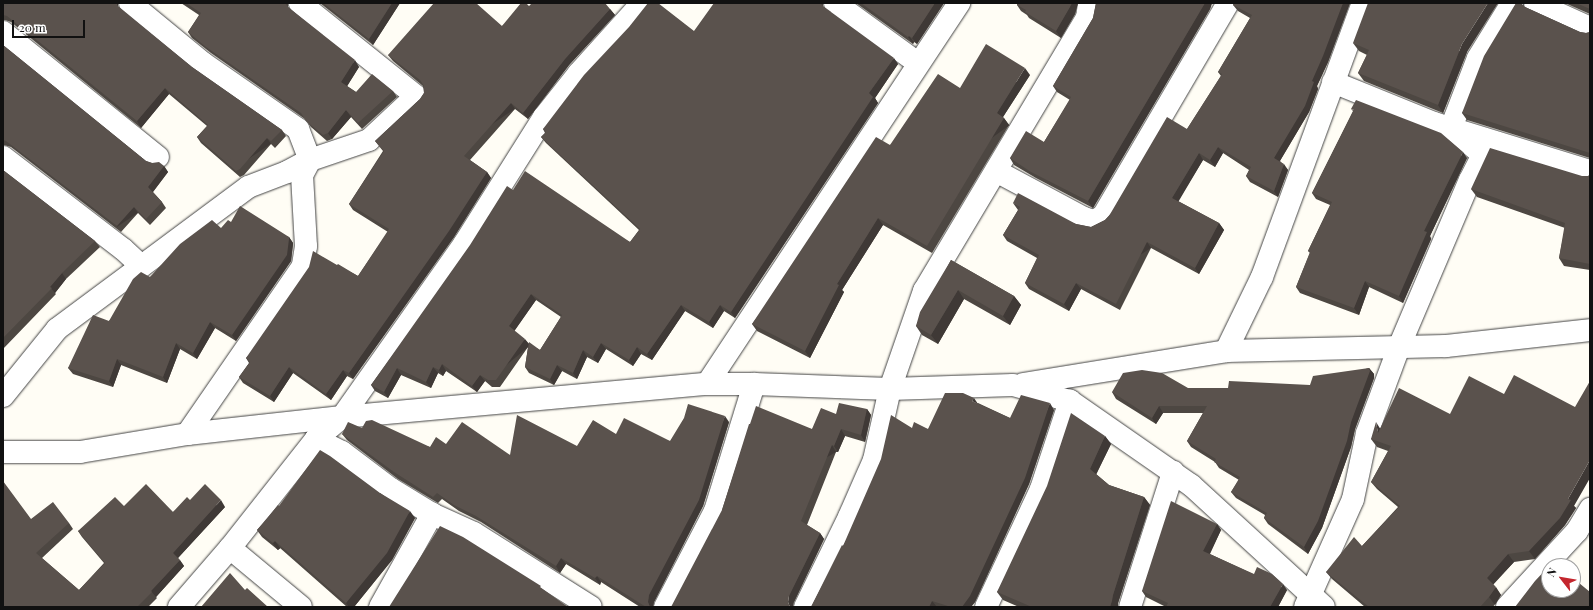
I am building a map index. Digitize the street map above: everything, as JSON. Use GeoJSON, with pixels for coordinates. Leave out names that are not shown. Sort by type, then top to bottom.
{"type":"FeatureCollection","features":[{"type":"Feature","properties":{"kind":"street"},"geometry":{"type":"LineString","coordinates":[[130,3],[203,63],[298,129],[310,160],[302,175],[306,246],[303,266],[187,434]]}},
{"type":"Feature","properties":{"kind":"street"},"geometry":{"type":"LineString","coordinates":[[3,396],[57,329],[248,186],[287,172],[310,160],[369,140],[416,96],[300,3]]}},
{"type":"Feature","properties":{"kind":"street"},"geometry":{"type":"LineString","coordinates":[[179,607],[230,548],[316,439],[342,417],[464,244],[544,117],[579,73],[642,3]]}},
{"type":"Feature","properties":{"kind":"street"},"geometry":{"type":"LineString","coordinates":[[835,3],[918,63]]}},
{"type":"Feature","properties":{"kind":"street"},"geometry":{"type":"LineString","coordinates":[[707,384],[959,3]]}},
{"type":"Feature","properties":{"kind":"street"},"geometry":{"type":"LineString","coordinates":[[805,607],[837,543],[874,460],[890,389],[924,290],[1087,18],[1088,3]]}},
{"type":"Feature","properties":{"kind":"street"},"geometry":{"type":"LineString","coordinates":[[996,171],[1084,218],[1094,222],[1103,216],[1228,3]]}},
{"type":"Feature","properties":{"kind":"street"},"geometry":{"type":"LineString","coordinates":[[1226,351],[1262,277],[1363,3]]}},
{"type":"Feature","properties":{"kind":"street"},"geometry":{"type":"LineString","coordinates":[[1451,128],[1478,58],[1512,3]]}},
{"type":"Feature","properties":{"kind":"street"},"geometry":{"type":"LineString","coordinates":[[1535,3],[1590,28]]}},
{"type":"Feature","properties":{"kind":"street"},"geometry":{"type":"LineString","coordinates":[[3,32],[158,157]]}},
{"type":"Feature","properties":{"kind":"street"},"geometry":{"type":"LineString","coordinates":[[1333,82],[1434,123],[1590,171]]}},
{"type":"Feature","properties":{"kind":"street"},"geometry":{"type":"LineString","coordinates":[[1013,385],[1070,401],[1191,485],[1313,603],[1353,499],[1367,433],[1399,347],[1470,180],[1483,155],[1451,128]]}},
{"type":"Feature","properties":{"kind":"street"},"geometry":{"type":"LineString","coordinates":[[3,157],[142,266]]}},
{"type":"Feature","properties":{"kind":"street"},"geometry":{"type":"LineString","coordinates":[[3,452],[80,452],[187,434],[342,417],[707,384],[754,384],[890,389],[1013,385],[1226,351],[1446,346],[1590,330]]}},
{"type":"Feature","properties":{"kind":"street"},"geometry":{"type":"LineString","coordinates":[[665,607],[715,511],[754,384]]}},
{"type":"Feature","properties":{"kind":"street"},"geometry":{"type":"LineString","coordinates":[[985,606],[1041,489],[1070,401]]}},
{"type":"Feature","properties":{"kind":"street"},"geometry":{"type":"LineString","coordinates":[[316,439],[342,452],[391,489],[432,514],[474,533],[563,600],[591,607]]}},
{"type":"Feature","properties":{"kind":"street"},"geometry":{"type":"LineString","coordinates":[[1130,607],[1173,472]]}},
{"type":"Feature","properties":{"kind":"street"},"geometry":{"type":"LineString","coordinates":[[1507,607],[1576,530],[1590,509]]}},
{"type":"Feature","properties":{"kind":"street"},"geometry":{"type":"LineString","coordinates":[[380,607],[432,514]]}},
{"type":"Feature","properties":{"kind":"street"},"geometry":{"type":"LineString","coordinates":[[230,548],[301,607]]}},
{"type":"Feature","properties":{"kind":"building"},"geometry":{"type":"Polygon","coordinates":[[[3,3],[115,3],[192,67],[282,130],[271,141],[267,138],[240,169],[236,171],[197,137],[208,125],[165,88],[137,121],[7,16],[3,15],[3,3]]]}},
{"type":"Feature","properties":{"kind":"building"},"geometry":{"type":"Polygon","coordinates":[[[186,3],[285,3],[288,7],[355,60],[341,82],[356,92],[372,74],[393,91],[358,123],[346,110],[328,133],[323,135],[306,121],[301,113],[206,47],[188,32],[201,13],[186,3]]]}},
{"type":"Feature","properties":{"kind":"building"},"geometry":{"type":"Polygon","coordinates":[[[323,3],[392,3],[369,39],[323,3]]]}},
{"type":"Feature","properties":{"kind":"building"},"geometry":{"type":"Polygon","coordinates":[[[434,3],[476,3],[502,26],[521,3],[526,3],[529,6],[532,3],[605,3],[610,9],[565,59],[523,113],[511,103],[464,156],[487,172],[449,231],[349,373],[343,370],[326,394],[289,367],[270,396],[239,377],[250,362],[246,358],[309,267],[313,251],[358,276],[389,229],[349,204],[384,151],[375,141],[420,99],[424,93],[424,86],[420,80],[388,55],[434,3]]]}},
{"type":"Feature","properties":{"kind":"building"},"geometry":{"type":"Polygon","coordinates":[[[648,3],[658,3],[694,31],[714,3],[820,3],[894,58],[869,93],[873,97],[731,312],[720,305],[709,322],[681,305],[647,354],[637,347],[629,360],[601,343],[593,357],[583,350],[573,373],[557,365],[550,379],[525,367],[529,342],[540,350],[562,315],[531,294],[509,326],[525,339],[496,380],[488,380],[480,375],[472,386],[442,364],[439,370],[433,367],[426,382],[397,368],[384,392],[371,385],[470,245],[507,186],[513,190],[525,171],[630,242],[640,229],[541,137],[546,132],[543,129],[584,75],[629,27],[648,3]]]}},
{"type":"Feature","properties":{"kind":"building"},"geometry":{"type":"Polygon","coordinates":[[[861,3],[935,3],[912,38],[909,36],[908,37],[861,3]]]}},
{"type":"Feature","properties":{"kind":"building"},"geometry":{"type":"Polygon","coordinates":[[[1018,3],[1072,3],[1056,31],[1025,12],[1026,10],[1017,5],[1018,3]]]}},
{"type":"Feature","properties":{"kind":"building"},"geometry":{"type":"Polygon","coordinates":[[[1096,3],[1205,3],[1088,201],[1031,172],[1010,158],[1026,131],[1044,142],[1071,97],[1053,86],[1093,18],[1096,3]]]}},
{"type":"Feature","properties":{"kind":"building"},"geometry":{"type":"Polygon","coordinates":[[[1234,3],[1343,3],[1312,81],[1314,82],[1305,106],[1274,158],[1284,164],[1274,191],[1246,176],[1251,167],[1218,147],[1210,160],[1199,153],[1172,198],[1219,223],[1195,268],[1147,242],[1116,304],[1076,283],[1064,304],[1025,283],[1039,255],[1003,235],[1020,207],[1013,203],[1018,193],[1076,224],[1091,227],[1105,220],[1109,216],[1167,117],[1187,129],[1222,74],[1218,72],[1252,15],[1233,5],[1234,3]]]}},
{"type":"Feature","properties":{"kind":"building"},"geometry":{"type":"Polygon","coordinates":[[[1368,3],[1488,3],[1462,44],[1438,105],[1358,73],[1369,50],[1353,43],[1368,3]]]}},
{"type":"Feature","properties":{"kind":"building"},"geometry":{"type":"Polygon","coordinates":[[[1516,3],[1521,3],[1525,7],[1580,32],[1590,32],[1590,153],[1462,113],[1484,56],[1516,3]]]}},
{"type":"Feature","properties":{"kind":"building"},"geometry":{"type":"Polygon","coordinates":[[[1576,3],[1590,3],[1590,9],[1576,3]]]}},
{"type":"Feature","properties":{"kind":"building"},"geometry":{"type":"Polygon","coordinates":[[[986,44],[1025,68],[997,113],[1004,118],[927,246],[878,218],[837,284],[839,285],[805,351],[752,324],[876,137],[890,145],[938,74],[960,88],[986,44]]]}},
{"type":"Feature","properties":{"kind":"building"},"geometry":{"type":"Polygon","coordinates":[[[3,45],[146,161],[152,163],[159,162],[164,166],[148,187],[162,202],[146,219],[134,207],[117,226],[3,140],[3,45]]]}},
{"type":"Feature","properties":{"kind":"building"},"geometry":{"type":"Polygon","coordinates":[[[1356,100],[1441,133],[1463,152],[1424,231],[1427,232],[1399,296],[1365,281],[1354,308],[1296,287],[1310,252],[1308,251],[1332,202],[1312,193],[1354,110],[1351,109],[1356,100]]]}},
{"type":"Feature","properties":{"kind":"building"},"geometry":{"type":"Polygon","coordinates":[[[1490,148],[1582,176],[1590,175],[1590,264],[1559,258],[1565,223],[1471,189],[1490,148]]]}},
{"type":"Feature","properties":{"kind":"building"},"geometry":{"type":"Polygon","coordinates":[[[3,170],[95,241],[62,273],[50,287],[52,288],[3,338],[3,170]]]}},
{"type":"Feature","properties":{"kind":"building"},"geometry":{"type":"Polygon","coordinates":[[[240,206],[289,237],[289,239],[287,255],[232,335],[210,322],[193,353],[176,343],[163,377],[117,359],[109,381],[68,368],[93,315],[109,321],[133,279],[141,272],[150,277],[180,244],[212,220],[221,228],[228,220],[231,222],[240,206]]]}},
{"type":"Feature","properties":{"kind":"building"},"geometry":{"type":"Polygon","coordinates":[[[951,260],[1014,296],[1003,316],[958,290],[931,335],[916,326],[920,312],[951,260]]]}},
{"type":"Feature","properties":{"kind":"building"},"geometry":{"type":"Polygon","coordinates":[[[1369,368],[1370,371],[1351,422],[1347,441],[1318,521],[1304,547],[1264,518],[1267,513],[1231,492],[1240,477],[1214,462],[1216,459],[1187,441],[1207,406],[1159,406],[1152,418],[1112,392],[1123,373],[1142,370],[1162,373],[1188,388],[1228,388],[1229,381],[1310,385],[1313,376],[1369,368]]]}},
{"type":"Feature","properties":{"kind":"building"},"geometry":{"type":"Polygon","coordinates":[[[1514,375],[1575,407],[1590,381],[1590,460],[1568,499],[1571,500],[1560,518],[1529,551],[1508,554],[1487,578],[1496,587],[1480,607],[1369,607],[1326,572],[1354,537],[1362,546],[1400,506],[1371,482],[1391,446],[1371,439],[1376,422],[1378,433],[1399,388],[1450,414],[1469,376],[1504,394],[1514,375]]]}},
{"type":"Feature","properties":{"kind":"building"},"geometry":{"type":"Polygon","coordinates":[[[945,393],[963,393],[974,398],[972,401],[1010,418],[1021,395],[1050,403],[1025,478],[970,596],[962,607],[951,607],[932,601],[929,607],[811,607],[842,545],[843,546],[881,459],[891,415],[912,428],[914,422],[928,429],[945,393]]]}},
{"type":"Feature","properties":{"kind":"building"},"geometry":{"type":"Polygon","coordinates":[[[839,403],[867,409],[861,435],[841,429],[834,446],[832,445],[801,521],[820,533],[789,596],[788,602],[790,607],[671,607],[722,510],[756,406],[812,429],[821,408],[836,414],[839,403]]]}},
{"type":"Feature","properties":{"kind":"building"},"geometry":{"type":"Polygon","coordinates":[[[688,404],[725,416],[699,500],[649,595],[648,602],[650,607],[646,607],[597,576],[595,578],[561,558],[556,566],[476,516],[454,505],[437,493],[433,497],[394,472],[342,434],[348,422],[362,428],[366,421],[372,420],[430,447],[436,437],[446,444],[462,422],[510,455],[517,415],[577,446],[593,420],[616,434],[624,418],[670,441],[684,418],[688,404]]]}},
{"type":"Feature","properties":{"kind":"building"},"geometry":{"type":"Polygon","coordinates":[[[1071,413],[1105,436],[1090,469],[1109,485],[1144,497],[1110,607],[1032,607],[997,592],[1047,486],[1071,413]]]}},
{"type":"Feature","properties":{"kind":"building"},"geometry":{"type":"Polygon","coordinates":[[[320,450],[380,493],[410,511],[387,553],[346,603],[275,541],[273,543],[257,530],[278,505],[279,506],[320,450]]]}},
{"type":"Feature","properties":{"kind":"building"},"geometry":{"type":"Polygon","coordinates":[[[3,481],[31,519],[53,502],[69,523],[36,553],[79,590],[105,563],[78,531],[115,497],[124,506],[146,484],[173,512],[187,497],[190,500],[205,484],[221,500],[173,553],[180,560],[137,607],[3,607],[3,481]]]}},
{"type":"Feature","properties":{"kind":"building"},"geometry":{"type":"Polygon","coordinates":[[[1171,501],[1217,524],[1203,551],[1254,574],[1257,567],[1272,574],[1283,584],[1270,607],[1166,607],[1168,603],[1142,591],[1171,501]]]}},
{"type":"Feature","properties":{"kind":"building"},"geometry":{"type":"Polygon","coordinates":[[[440,526],[463,537],[541,586],[540,587],[568,607],[389,607],[440,526]]]}},
{"type":"Feature","properties":{"kind":"building"},"geometry":{"type":"Polygon","coordinates":[[[230,573],[245,590],[247,588],[268,607],[201,607],[230,573]]]}},
{"type":"Feature","properties":{"kind":"building"},"geometry":{"type":"Polygon","coordinates":[[[1541,575],[1541,598],[1581,598],[1581,585],[1590,592],[1590,607],[1515,607],[1541,575]]]}}]}
